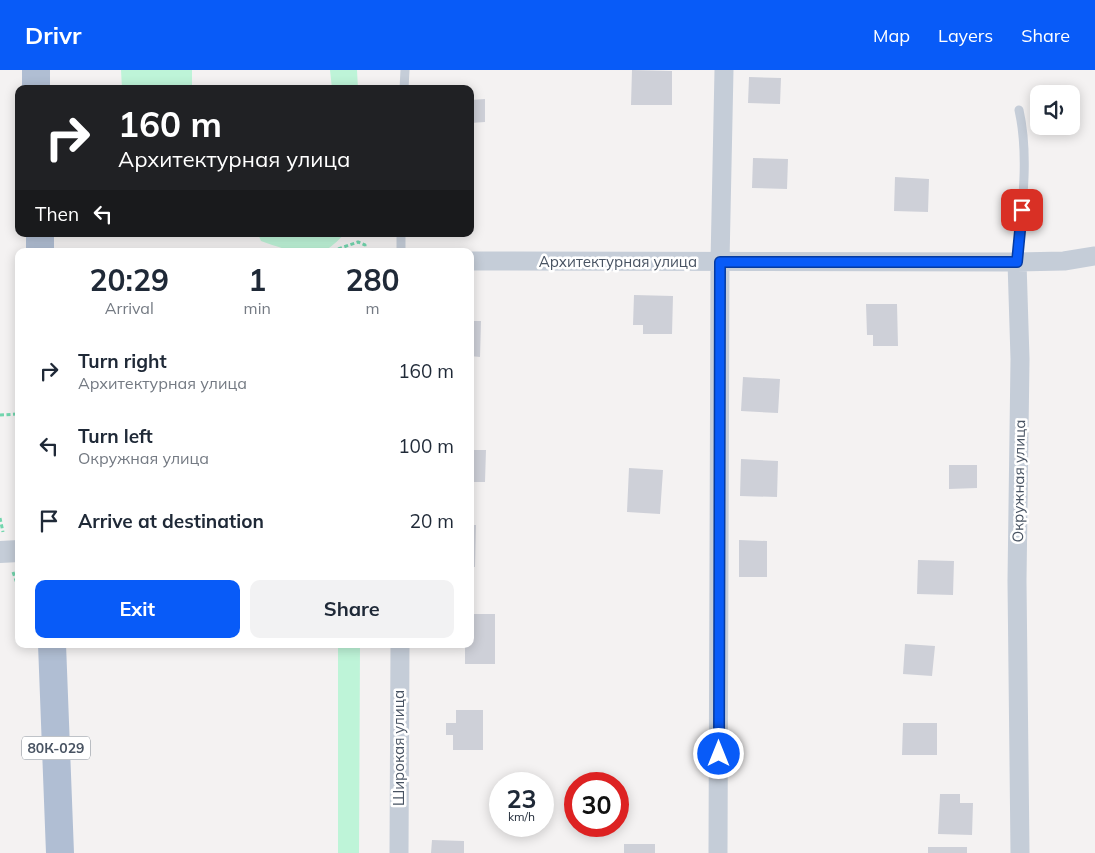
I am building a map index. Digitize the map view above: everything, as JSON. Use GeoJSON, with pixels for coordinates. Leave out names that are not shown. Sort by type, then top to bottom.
{"type":"FeatureCollection","features":[{"type":"Feature","properties":{"kind":"main road"},"geometry":{"type":"LineString","coordinates":[[36,70],[36,85]]}},
{"type":"Feature","properties":{"kind":"main road","name":"80К-029"},"geometry":{"type":"LineString","coordinates":[[52,648],[60,853]]}},
{"type":"Feature","properties":{"kind":"street"},"geometry":{"type":"LineString","coordinates":[[718,853],[720,262],[724,70]]}},
{"type":"Feature","properties":{"kind":"street","name":"Архитектурная улица"},"geometry":{"type":"LineString","coordinates":[[474,261],[1017,262],[1064,260],[1095,256]]}},
{"type":"Feature","properties":{"kind":"street","name":"Окружная улица"},"geometry":{"type":"LineString","coordinates":[[1017,262],[1020,359],[1018,581],[1020,853]]}},
{"type":"Feature","properties":{"kind":"street"},"geometry":{"type":"LineString","coordinates":[[0,552],[15,551]]}},
{"type":"Feature","properties":{"kind":"street","name":"Широкая улица"},"geometry":{"type":"LineString","coordinates":[[399,853],[400,648]]}},
{"type":"Feature","properties":{"kind":"lane"},"geometry":{"type":"LineString","coordinates":[[404,85],[405,70]]}},
{"type":"Feature","properties":{"kind":"lane","name":"Окружная улица"},"geometry":{"type":"LineString","coordinates":[[1017,262],[1023,192],[1023,127],[1019,110]]}},
{"type":"Feature","properties":{"kind":"path"},"geometry":{"type":"LineString","coordinates":[[341,248],[358,242],[365,245],[365,248]]}},
{"type":"Feature","properties":{"kind":"path"},"geometry":{"type":"LineString","coordinates":[[0,415],[15,414]]}},
{"type":"Feature","properties":{"kind":"green space"},"geometry":{"type":"Polygon","coordinates":[[[121,70],[192,70],[192,85],[122,85],[121,70]]]}},
{"type":"Feature","properties":{"kind":"green space"},"geometry":{"type":"Polygon","coordinates":[[[330,70],[357,70],[358,85],[332,85],[330,70]]]}},
{"type":"Feature","properties":{"kind":"green space"},"geometry":{"type":"Polygon","coordinates":[[[259,237],[342,237],[328,248],[282,248],[261,241],[259,237]]]}},
{"type":"Feature","properties":{"kind":"green space"},"geometry":{"type":"Polygon","coordinates":[[[338,648],[360,648],[359,853],[338,853],[338,648]]]}},
{"type":"Feature","properties":{"kind":"building"},"geometry":{"type":"Polygon","coordinates":[[[632,70],[672,71],[672,105],[631,105],[632,70]]]}},
{"type":"Feature","properties":{"kind":"building"},"geometry":{"type":"Polygon","coordinates":[[[749,77],[781,78],[780,104],[748,103],[749,77]]]}},
{"type":"Feature","properties":{"kind":"building"},"geometry":{"type":"Polygon","coordinates":[[[485,99],[485,122],[474,123],[474,100],[485,99]]]}},
{"type":"Feature","properties":{"kind":"building"},"geometry":{"type":"Polygon","coordinates":[[[753,158],[788,159],[787,189],[752,188],[753,158]]]}},
{"type":"Feature","properties":{"kind":"building"},"geometry":{"type":"Polygon","coordinates":[[[895,177],[929,179],[928,212],[894,211],[895,177]]]}},
{"type":"Feature","properties":{"kind":"building"},"geometry":{"type":"Polygon","coordinates":[[[634,295],[673,296],[672,334],[643,334],[643,325],[633,325],[634,295]]]}},
{"type":"Feature","properties":{"kind":"building"},"geometry":{"type":"Polygon","coordinates":[[[866,304],[897,304],[898,346],[873,346],[873,335],[867,335],[866,304]]]}},
{"type":"Feature","properties":{"kind":"building"},"geometry":{"type":"Polygon","coordinates":[[[474,321],[481,321],[480,357],[474,356],[474,321]]]}},
{"type":"Feature","properties":{"kind":"building"},"geometry":{"type":"Polygon","coordinates":[[[743,377],[780,379],[778,413],[741,411],[743,377]]]}},
{"type":"Feature","properties":{"kind":"building"},"geometry":{"type":"Polygon","coordinates":[[[474,450],[486,450],[485,482],[474,482],[474,450]]]}},
{"type":"Feature","properties":{"kind":"building"},"geometry":{"type":"Polygon","coordinates":[[[741,459],[778,461],[777,497],[740,496],[741,459]]]}},
{"type":"Feature","properties":{"kind":"building"},"geometry":{"type":"Polygon","coordinates":[[[949,465],[977,465],[977,488],[949,489],[949,465]]]}},
{"type":"Feature","properties":{"kind":"building"},"geometry":{"type":"Polygon","coordinates":[[[629,468],[663,470],[660,514],[627,512],[629,468]]]}},
{"type":"Feature","properties":{"kind":"building"},"geometry":{"type":"Polygon","coordinates":[[[474,525],[476,525],[475,567],[474,525]]]}},
{"type":"Feature","properties":{"kind":"building"},"geometry":{"type":"Polygon","coordinates":[[[739,540],[767,541],[767,577],[739,577],[739,540]]]}},
{"type":"Feature","properties":{"kind":"building"},"geometry":{"type":"Polygon","coordinates":[[[918,560],[954,561],[953,595],[917,594],[918,560]]]}},
{"type":"Feature","properties":{"kind":"building"},"geometry":{"type":"Polygon","coordinates":[[[474,614],[495,614],[495,664],[465,664],[465,648],[474,648],[474,614]]]}},
{"type":"Feature","properties":{"kind":"building"},"geometry":{"type":"Polygon","coordinates":[[[905,644],[935,646],[932,676],[903,674],[905,644]]]}},
{"type":"Feature","properties":{"kind":"building"},"geometry":{"type":"Polygon","coordinates":[[[456,710],[483,710],[483,750],[453,750],[453,735],[446,735],[446,723],[456,723],[456,710]]]}},
{"type":"Feature","properties":{"kind":"building"},"geometry":{"type":"Polygon","coordinates":[[[903,723],[937,723],[937,755],[902,755],[903,723]]]}},
{"type":"Feature","properties":{"kind":"building"},"geometry":{"type":"Polygon","coordinates":[[[940,794],[960,794],[960,803],[973,803],[972,835],[938,834],[940,794]]]}},
{"type":"Feature","properties":{"kind":"building"},"geometry":{"type":"Polygon","coordinates":[[[432,840],[464,841],[464,853],[431,853],[432,840]]]}},
{"type":"Feature","properties":{"kind":"building"},"geometry":{"type":"Polygon","coordinates":[[[624,844],[655,844],[655,853],[624,853],[624,844]]]}},
{"type":"Feature","properties":{"kind":"building"},"geometry":{"type":"Polygon","coordinates":[[[928,847],[967,847],[967,853],[928,853],[928,847]]]}},
{"type":"Feature","properties":{"kind":"route"},"geometry":{"type":"LineString","coordinates":[[719,754],[720,262],[1017,262],[1022,210]]}}]}
